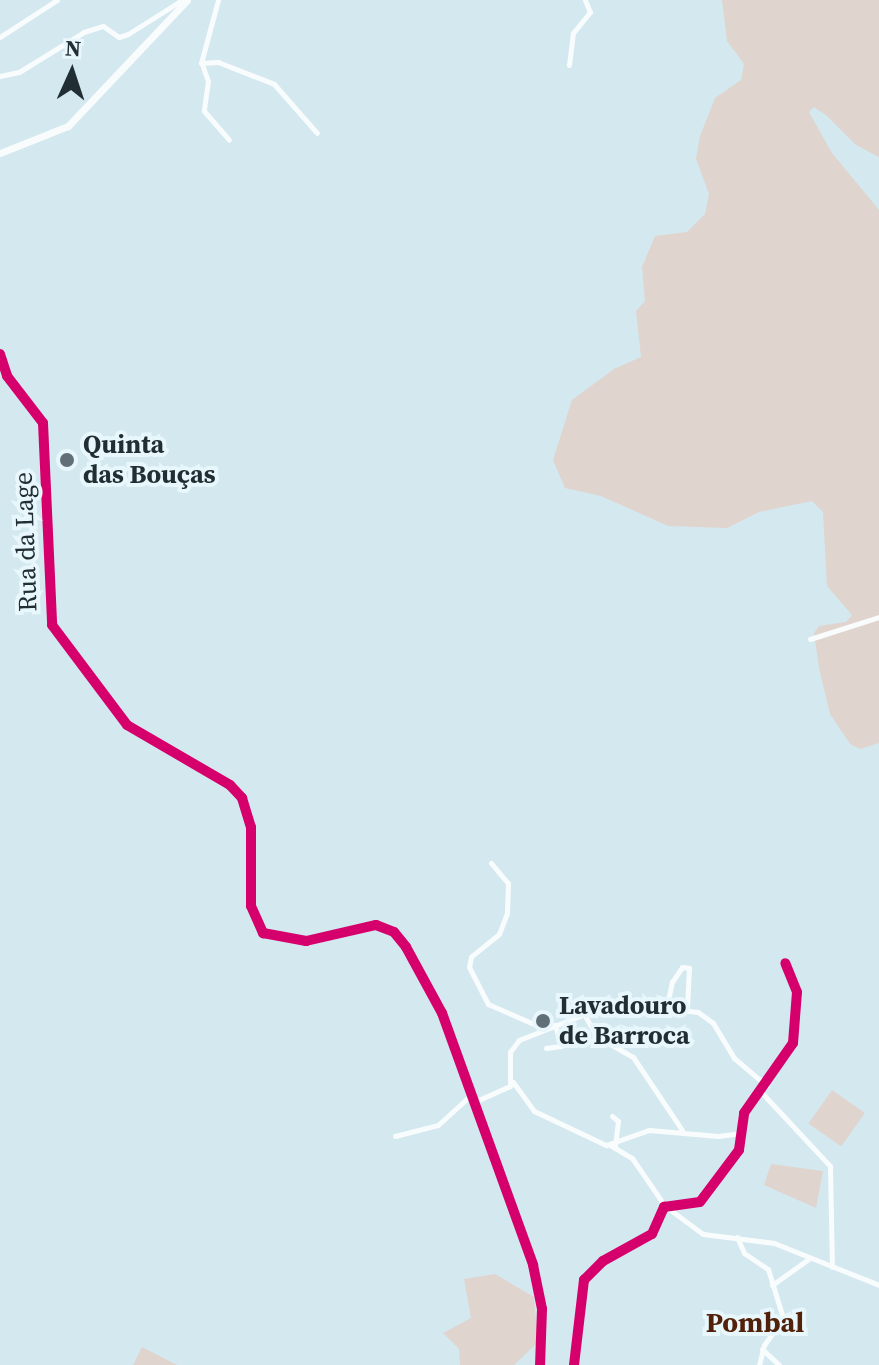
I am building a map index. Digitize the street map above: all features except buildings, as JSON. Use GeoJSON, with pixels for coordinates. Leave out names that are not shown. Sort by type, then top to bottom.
{"type":"FeatureCollection","features":[{"type":"Feature","properties":{"kind":"street"},"geometry":{"type":"LineString","coordinates":[[0,37],[57,0]]}},
{"type":"Feature","properties":{"kind":"street"},"geometry":{"type":"LineString","coordinates":[[0,76],[19,72],[84,32],[103,26],[119,37],[128,34],[184,0]]}},
{"type":"Feature","properties":{"kind":"street"},"geometry":{"type":"LineString","coordinates":[[0,153],[71,124],[184,0]]}},
{"type":"Feature","properties":{"kind":"street"},"geometry":{"type":"LineString","coordinates":[[218,0],[202,64],[208,81],[204,111],[229,140]]}},
{"type":"Feature","properties":{"kind":"street"},"geometry":{"type":"LineString","coordinates":[[569,65],[573,33],[590,12],[585,0]]}},
{"type":"Feature","properties":{"kind":"street"},"geometry":{"type":"LineString","coordinates":[[202,64],[218,62],[274,84],[317,133]]}},
{"type":"Feature","properties":{"kind":"street"},"geometry":{"type":"LineString","coordinates":[[0,354],[10,379],[0,384]]}},
{"type":"Feature","properties":{"kind":"street","name":"Rua da Lage"},"geometry":{"type":"LineString","coordinates":[[10,379],[43,423],[52,625],[127,725],[230,785],[242,798],[251,822],[251,898],[257,926],[270,937],[301,941],[366,925],[386,928],[398,935],[436,999],[473,1098]]}},
{"type":"Feature","properties":{"kind":"street"},"geometry":{"type":"LineString","coordinates":[[810,639],[879,617]]}},
{"type":"Feature","properties":{"kind":"street"},"geometry":{"type":"LineString","coordinates":[[491,863],[508,883],[507,913],[499,934],[471,957],[469,967],[488,1004],[543,1028]]}},
{"type":"Feature","properties":{"kind":"street"},"geometry":{"type":"LineString","coordinates":[[665,1206],[694,1206],[708,1195],[739,1150],[744,1113],[767,1086],[793,1043],[797,991],[785,963]]}},
{"type":"Feature","properties":{"kind":"street"},"geometry":{"type":"LineString","coordinates":[[667,1005],[672,982],[682,967],[689,968],[687,1008]]}},
{"type":"Feature","properties":{"kind":"street"},"geometry":{"type":"LineString","coordinates":[[395,1136],[438,1125],[473,1098],[509,1087],[511,1048],[543,1028],[625,1004],[687,1008],[713,1023],[734,1058],[767,1086]]}},
{"type":"Feature","properties":{"kind":"street"},"geometry":{"type":"LineString","coordinates":[[584,1014],[596,1036],[633,1057],[682,1130]]}},
{"type":"Feature","properties":{"kind":"street"},"geometry":{"type":"LineString","coordinates":[[546,1048],[561,1046],[555,1025]]}},
{"type":"Feature","properties":{"kind":"street"},"geometry":{"type":"LineString","coordinates":[[511,1078],[523,1101],[536,1113],[613,1145],[632,1158],[665,1206],[705,1235],[774,1243],[879,1285]]}},
{"type":"Feature","properties":{"kind":"street"},"geometry":{"type":"LineString","coordinates":[[762,1093],[830,1166],[832,1267]]}},
{"type":"Feature","properties":{"kind":"street"},"geometry":{"type":"LineString","coordinates":[[473,1098],[540,1295],[540,1365]]}},
{"type":"Feature","properties":{"kind":"street"},"geometry":{"type":"LineString","coordinates":[[612,1116],[618,1121],[613,1145]]}},
{"type":"Feature","properties":{"kind":"street"},"geometry":{"type":"LineString","coordinates":[[613,1145],[647,1130],[682,1130],[718,1136],[742,1133]]}},
{"type":"Feature","properties":{"kind":"street"},"geometry":{"type":"LineString","coordinates":[[574,1365],[582,1284],[603,1261],[652,1234],[665,1206]]}},
{"type":"Feature","properties":{"kind":"street"},"geometry":{"type":"LineString","coordinates":[[737,1237],[745,1254],[768,1269],[783,1321],[762,1349],[759,1365]]}},
{"type":"Feature","properties":{"kind":"street"},"geometry":{"type":"LineString","coordinates":[[772,1285],[811,1258]]}},
{"type":"Feature","properties":{"kind":"street"},"geometry":{"type":"LineString","coordinates":[[762,1349],[779,1365]]}},
{"type":"Feature","properties":{"kind":"shaded area"},"geometry":{"type":"Polygon","coordinates":[[[722,0],[879,0],[879,157],[856,145],[814,107],[809,112],[832,153],[879,210],[879,743],[860,749],[850,744],[830,714],[819,668],[814,633],[819,626],[846,622],[852,615],[827,586],[823,512],[812,501],[759,512],[727,528],[668,526],[601,496],[565,488],[553,460],[572,400],[614,369],[641,357],[636,311],[645,301],[642,267],[655,236],[687,232],[705,214],[709,194],[696,159],[700,136],[715,98],[741,80],[744,64],[727,41],[722,0]]]}},
{"type":"Feature","properties":{"kind":"shaded area"},"geometry":{"type":"Polygon","coordinates":[[[832,1090],[865,1113],[841,1147],[808,1124],[832,1090]]]}},
{"type":"Feature","properties":{"kind":"shaded area"},"geometry":{"type":"Polygon","coordinates":[[[771,1164],[823,1171],[816,1208],[764,1185],[771,1164]]]}},
{"type":"Feature","properties":{"kind":"shaded area"},"geometry":{"type":"Polygon","coordinates":[[[495,1274],[534,1297],[538,1342],[514,1365],[460,1365],[459,1349],[443,1333],[471,1318],[464,1279],[495,1274]]]}},
{"type":"Feature","properties":{"kind":"shaded area"},"geometry":{"type":"Polygon","coordinates":[[[142,1347],[177,1365],[133,1365],[142,1347]]]}},
{"type":"Feature","properties":{"kind":"cycle path"},"geometry":{"type":"LineString","coordinates":[[0,354],[7,376],[43,423],[52,625],[127,725],[230,785],[242,798],[251,827],[251,906],[263,933],[306,941],[376,925],[394,932],[406,947],[442,1013],[533,1265],[542,1309],[540,1365]]}},
{"type":"Feature","properties":{"kind":"cycle path"},"geometry":{"type":"LineString","coordinates":[[574,1365],[584,1280],[603,1261],[652,1234],[664,1207],[700,1202],[739,1150],[744,1113],[793,1043],[797,992],[785,963]]}},
{"type":"Feature","properties":{"kind":"place","name":"Quinta das Bouças"},"geometry":{"type":"Point","coordinates":[67,460]}},
{"type":"Feature","properties":{"kind":"place","name":"Lavadouro de Barroca"},"geometry":{"type":"Point","coordinates":[543,1021]}},
{"type":"Feature","properties":{"kind":"district","name":"Pombal"},"geometry":{"type":"Point","coordinates":[755,1322]}}]}
